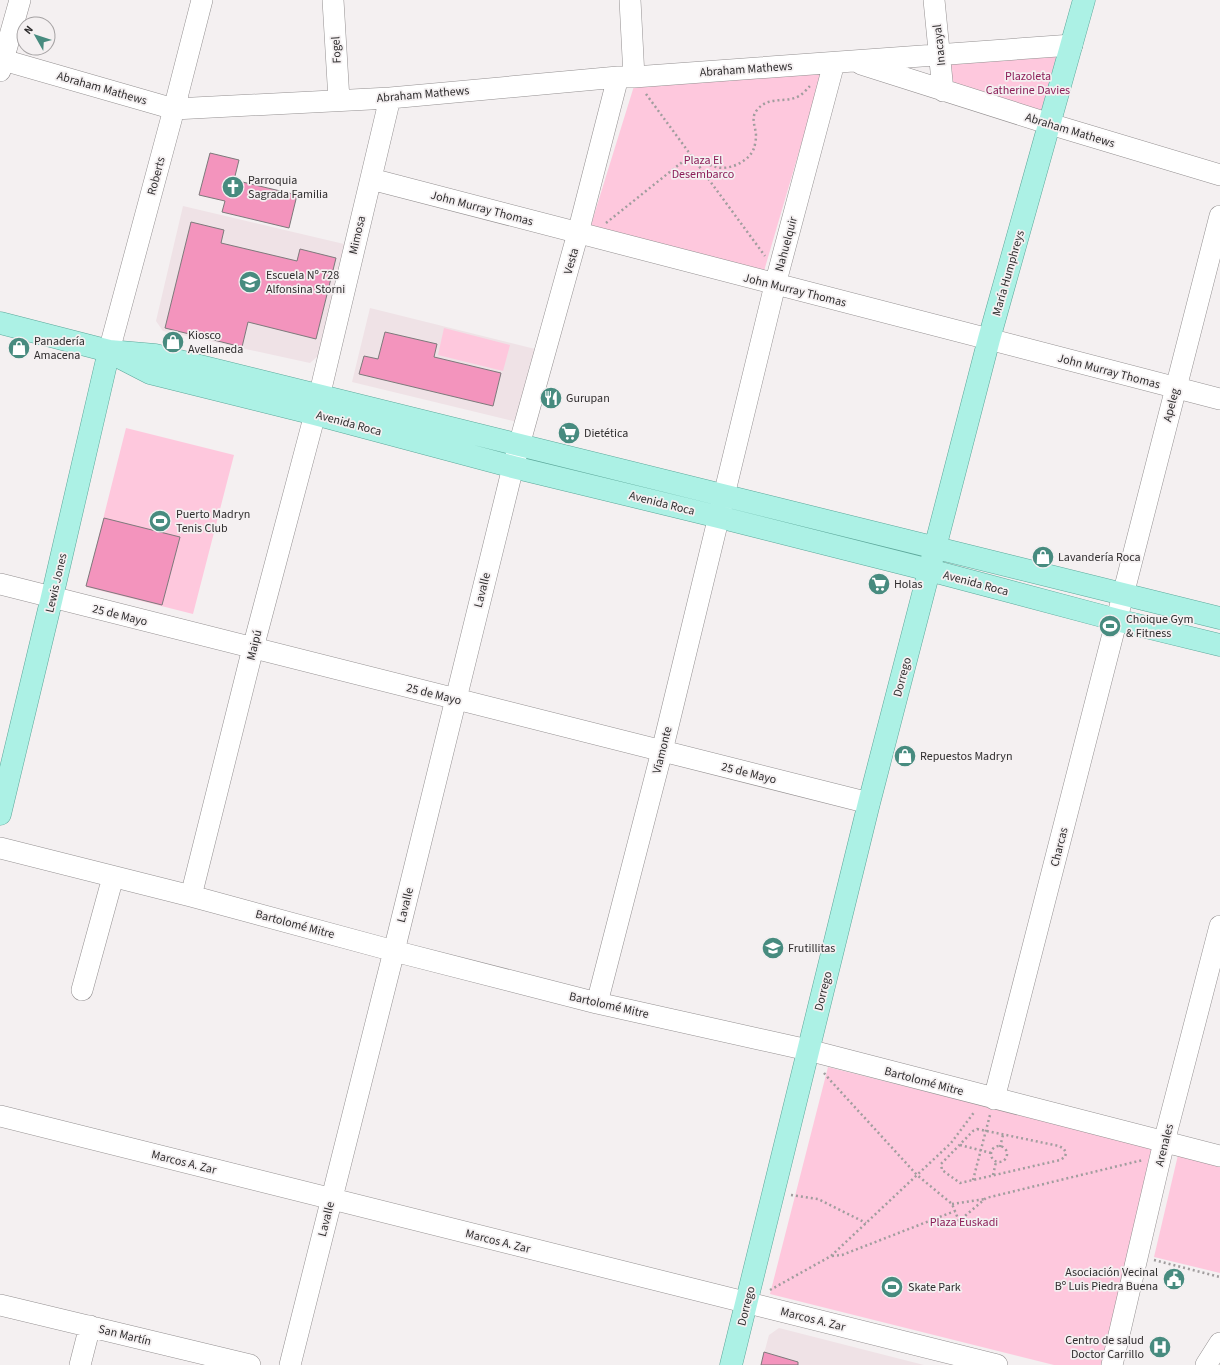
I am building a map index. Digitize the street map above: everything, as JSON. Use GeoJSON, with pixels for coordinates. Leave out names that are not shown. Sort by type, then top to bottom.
{"type":"FeatureCollection","features":[{"type":"Feature","properties":{"kind":"main road","name":"María Humphreys"},"geometry":{"type":"LineString","coordinates":[[935,548],[989,339],[1084,0]]}},
{"type":"Feature","properties":{"kind":"main road","name":"Avenida Roca"},"geometry":{"type":"LineString","coordinates":[[0,322],[108,351],[150,373],[317,404],[519,445],[1220,618]]}},
{"type":"Feature","properties":{"kind":"main road","name":"Lewis Jones"},"geometry":{"type":"LineString","coordinates":[[0,814],[52,597],[108,351]]}},
{"type":"Feature","properties":{"kind":"main road","name":"Avenida Roca"},"geometry":{"type":"LineString","coordinates":[[317,404],[513,467],[719,517],[929,570],[1117,620],[1220,645]]}},
{"type":"Feature","properties":{"kind":"main road","name":"Dorrego"},"geometry":{"type":"LineString","coordinates":[[731,1365],[869,803],[935,548]]}},
{"type":"Feature","properties":{"kind":"street"},"geometry":{"type":"LineString","coordinates":[[1,63],[20,0]]}},
{"type":"Feature","properties":{"kind":"street","name":"Roberts"},"geometry":{"type":"LineString","coordinates":[[108,351],[202,0]]}},
{"type":"Feature","properties":{"kind":"street","name":"Fogel"},"geometry":{"type":"LineString","coordinates":[[333,0],[338,100]]}},
{"type":"Feature","properties":{"kind":"street","name":"Vesta"},"geometry":{"type":"LineString","coordinates":[[519,445],[584,235],[626,77],[630,0]]}},
{"type":"Feature","properties":{"kind":"street","name":"Inacayal"},"geometry":{"type":"LineString","coordinates":[[934,0],[943,91]]}},
{"type":"Feature","properties":{"kind":"street","name":"Abraham Mathews"},"geometry":{"type":"LineString","coordinates":[[1,63],[174,109],[390,98],[626,77],[1072,45]]}},
{"type":"Feature","properties":{"kind":"street","name":"Abraham Mathews"},"geometry":{"type":"LineString","coordinates":[[843,62],[1220,175]]}},
{"type":"Feature","properties":{"kind":"street","name":"Nahuelquir"},"geometry":{"type":"LineString","coordinates":[[724,495],[776,279],[843,62]]}},
{"type":"Feature","properties":{"kind":"street","name":"Mimosa"},"geometry":{"type":"LineString","coordinates":[[317,404],[390,98]]}},
{"type":"Feature","properties":{"kind":"street","name":"John Murray Thomas"},"geometry":{"type":"LineString","coordinates":[[371,179],[584,235],[776,279],[989,339],[1220,399]]}},
{"type":"Feature","properties":{"kind":"street","name":"Apeleg"},"geometry":{"type":"LineString","coordinates":[[1123,594],[1220,216]]}},
{"type":"Feature","properties":{"kind":"street","name":"Maipú"},"geometry":{"type":"LineString","coordinates":[[191,896],[253,648],[317,404]]}},
{"type":"Feature","properties":{"kind":"street","name":"Lavalle"},"geometry":{"type":"LineString","coordinates":[[290,1365],[519,445]]}},
{"type":"Feature","properties":{"kind":"street","name":"Viamonte"},"geometry":{"type":"LineString","coordinates":[[597,1003],[662,751],[724,495]]}},
{"type":"Feature","properties":{"kind":"street","name":"25 de Mayo"},"geometry":{"type":"LineString","coordinates":[[0,584],[869,803]]}},
{"type":"Feature","properties":{"kind":"street","name":"Charcas"},"geometry":{"type":"LineString","coordinates":[[990,1098],[1123,594]]}},
{"type":"Feature","properties":{"kind":"street","name":"Bartolomé Mitre"},"geometry":{"type":"LineString","coordinates":[[0,848],[191,896],[394,951],[597,1003],[808,1050],[990,1098],[1163,1149],[1220,1156]]}},
{"type":"Feature","properties":{"kind":"street"},"geometry":{"type":"LineString","coordinates":[[82,990],[113,876]]}},
{"type":"Feature","properties":{"kind":"street","name":"Arenales"},"geometry":{"type":"LineString","coordinates":[[1112,1365],[1163,1149],[1220,926]]}},
{"type":"Feature","properties":{"kind":"street","name":"Marcos A. Zar"},"geometry":{"type":"LineString","coordinates":[[0,1116],[997,1365]]}},
{"type":"Feature","properties":{"kind":"street","name":"San Martín"},"geometry":{"type":"LineString","coordinates":[[0,1305],[250,1365]]}},
{"type":"Feature","properties":{"kind":"street"},"geometry":{"type":"LineString","coordinates":[[80,1365],[90,1326]]}},
{"type":"Feature","properties":{"kind":"street"},"geometry":{"type":"LineString","coordinates":[[1206,1365],[1220,1343]]}},
{"type":"Feature","properties":{"kind":"path"},"geometry":{"type":"LineString","coordinates":[[626,77],[691,155],[776,279]]}},
{"type":"Feature","properties":{"kind":"path"},"geometry":{"type":"LineString","coordinates":[[691,155],[717,168],[730,167],[746,160],[754,149],[756,136],[753,121],[756,111],[764,103],[775,100],[791,99],[800,96],[811,85]]}},
{"type":"Feature","properties":{"kind":"path"},"geometry":{"type":"LineString","coordinates":[[584,235],[691,155]]}},
{"type":"Feature","properties":{"kind":"path"},"geometry":{"type":"LineString","coordinates":[[808,1050],[830,1080],[917,1175],[952,1204],[959,1221],[986,1198]]}},
{"type":"Feature","properties":{"kind":"path"},"geometry":{"type":"LineString","coordinates":[[972,1180],[986,1131],[990,1098]]}},
{"type":"Feature","properties":{"kind":"path"},"geometry":{"type":"LineString","coordinates":[[747,1303],[831,1256],[951,1143],[990,1098]]}},
{"type":"Feature","properties":{"kind":"path"},"geometry":{"type":"LineString","coordinates":[[977,1129],[1004,1135],[1059,1146],[1064,1149],[1066,1153],[1060,1160],[960,1182],[940,1167],[941,1164],[973,1131],[977,1129]]}},
{"type":"Feature","properties":{"kind":"path"},"geometry":{"type":"LineString","coordinates":[[1000,1147],[1004,1135]]}},
{"type":"Feature","properties":{"kind":"path"},"geometry":{"type":"LineString","coordinates":[[960,1145],[991,1153]]}},
{"type":"Feature","properties":{"kind":"path"},"geometry":{"type":"LineString","coordinates":[[991,1153],[994,1148],[1000,1147],[1006,1150],[1007,1155],[1002,1162],[996,1162]]}},
{"type":"Feature","properties":{"kind":"path"},"geometry":{"type":"LineString","coordinates":[[952,1204],[986,1198],[1163,1149]]}},
{"type":"Feature","properties":{"kind":"path"},"geometry":{"type":"LineString","coordinates":[[991,1153],[996,1162]]}},
{"type":"Feature","properties":{"kind":"path"},"geometry":{"type":"LineString","coordinates":[[993,1175],[996,1162]]}},
{"type":"Feature","properties":{"kind":"path"},"geometry":{"type":"LineString","coordinates":[[774,1192],[818,1199],[866,1223]]}},
{"type":"Feature","properties":{"kind":"path"},"geometry":{"type":"LineString","coordinates":[[831,1256],[842,1255],[955,1211]]}},
{"type":"Feature","properties":{"kind":"path"},"geometry":{"type":"LineString","coordinates":[[1138,1255],[1220,1276]]}},
{"type":"Feature","properties":{"kind":"shaded area","name":"Escuela Nº 728 Alfonsina Storni"},"geometry":{"type":"Polygon","coordinates":[[[183,206],[344,244],[318,356],[310,363],[163,331],[156,321],[183,206]]]}},
{"type":"Feature","properties":{"kind":"shaded area"},"geometry":{"type":"Polygon","coordinates":[[[370,308],[535,349],[517,422],[352,382],[370,308]]]}},
{"type":"Feature","properties":{"kind":"shaded area"},"geometry":{"type":"Polygon","coordinates":[[[779,1328],[924,1365],[761,1365],[769,1335],[779,1328]]]}},
{"type":"Feature","properties":{"kind":"green space","name":"Plazoleta Catherine Davies"},"geometry":{"type":"Polygon","coordinates":[[[1061,54],[1047,115],[950,87],[949,64],[1061,54]]]}},
{"type":"Feature","properties":{"kind":"green space","name":"Plaza El Desembarco"},"geometry":{"type":"Polygon","coordinates":[[[823,70],[764,271],[590,228],[634,86],[823,70]]]}},
{"type":"Feature","properties":{"kind":"green space"},"geometry":{"type":"Polygon","coordinates":[[[444,328],[510,345],[503,371],[438,355],[444,328]]]}},
{"type":"Feature","properties":{"kind":"green space","name":"Puerto Madryn Tenis Club"},"geometry":{"type":"Polygon","coordinates":[[[126,428],[234,455],[193,614],[86,587],[126,428]]]}},
{"type":"Feature","properties":{"kind":"green space","name":"Plaza Euskadi"},"geometry":{"type":"Polygon","coordinates":[[[828,1067],[1158,1150],[1103,1365],[1054,1365],[770,1294],[828,1067]]]}},
{"type":"Feature","properties":{"kind":"green space"},"geometry":{"type":"Polygon","coordinates":[[[1178,1155],[1220,1166],[1220,1273],[1154,1257],[1178,1155]]]}},
{"type":"Feature","properties":{"kind":"building","name":"Parroquia Sagrada Familia"},"geometry":{"type":"Polygon","coordinates":[[[210,153],[239,160],[234,180],[297,195],[289,228],[222,212],[225,201],[199,195],[210,153]]]}},
{"type":"Feature","properties":{"kind":"building","name":"Escuela Nº 728 Alfonsina Storni"},"geometry":{"type":"Polygon","coordinates":[[[191,222],[224,230],[221,243],[297,261],[300,249],[336,258],[316,339],[248,322],[242,347],[165,328],[191,222]]]}},
{"type":"Feature","properties":{"kind":"building"},"geometry":{"type":"Polygon","coordinates":[[[385,332],[437,344],[434,357],[501,373],[493,406],[359,374],[364,356],[378,359],[385,332]]]}},
{"type":"Feature","properties":{"kind":"building","name":"Puerto Madryn Tenis Club"},"geometry":{"type":"Polygon","coordinates":[[[104,518],[180,537],[162,605],[86,586],[104,518]]]}},
{"type":"Feature","properties":{"kind":"building"},"geometry":{"type":"Polygon","coordinates":[[[764,1352],[798,1362],[798,1365],[761,1365],[764,1352]]]}},
{"type":"Feature","properties":{"kind":"place","name":"Parroquia Sagrada Familia"},"geometry":{"type":"Point","coordinates":[233,187]}},
{"type":"Feature","properties":{"kind":"place","name":"Escuela Nº 728 Alfonsina Storni"},"geometry":{"type":"Point","coordinates":[250,282]}},
{"type":"Feature","properties":{"kind":"place","name":"Kiosco Avellaneda"},"geometry":{"type":"Point","coordinates":[173,342]}},
{"type":"Feature","properties":{"kind":"place","name":"Panadería Amacena"},"geometry":{"type":"Point","coordinates":[19,348]}},
{"type":"Feature","properties":{"kind":"place","name":"Gurupan"},"geometry":{"type":"Point","coordinates":[551,398]}},
{"type":"Feature","properties":{"kind":"place","name":"Dietética"},"geometry":{"type":"Point","coordinates":[569,433]}},
{"type":"Feature","properties":{"kind":"place","name":"Puerto Madryn Tenis Club"},"geometry":{"type":"Point","coordinates":[160,521]}},
{"type":"Feature","properties":{"kind":"place","name":"Lavandería Roca"},"geometry":{"type":"Point","coordinates":[1043,557]}},
{"type":"Feature","properties":{"kind":"place","name":"Holas"},"geometry":{"type":"Point","coordinates":[879,584]}},
{"type":"Feature","properties":{"kind":"place","name":"Choique Gym & Fitness"},"geometry":{"type":"Point","coordinates":[1110,626]}},
{"type":"Feature","properties":{"kind":"place","name":"Repuestos Madryn"},"geometry":{"type":"Point","coordinates":[905,756]}},
{"type":"Feature","properties":{"kind":"place","name":"Frutillitas"},"geometry":{"type":"Point","coordinates":[773,948]}},
{"type":"Feature","properties":{"kind":"place","name":"Asociación Vecinal Bº Luis Piedra Buena"},"geometry":{"type":"Point","coordinates":[1174,1279]}},
{"type":"Feature","properties":{"kind":"place","name":"Skate Park"},"geometry":{"type":"Point","coordinates":[892,1287]}},
{"type":"Feature","properties":{"kind":"place","name":"Centro de salud Doctor Carrillo"},"geometry":{"type":"Point","coordinates":[1160,1347]}}]}
